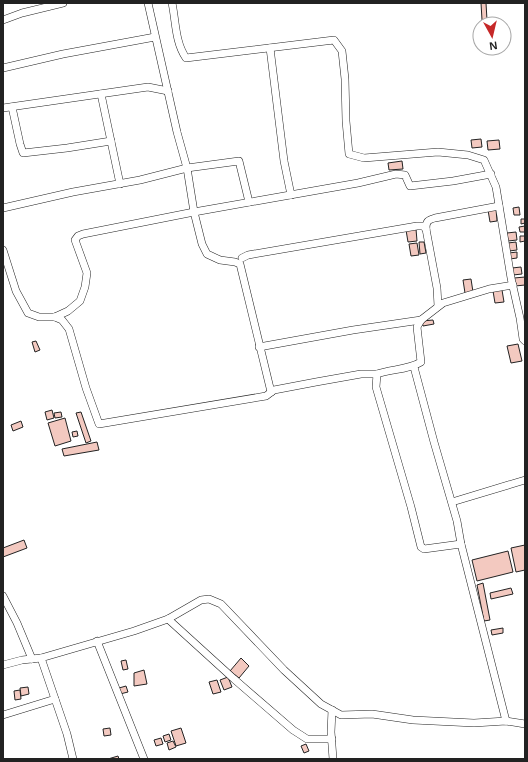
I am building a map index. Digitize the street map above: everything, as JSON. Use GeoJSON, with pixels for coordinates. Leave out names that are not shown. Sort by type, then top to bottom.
{"type":"FeatureCollection","features":[{"type":"Feature","properties":{"kind":"street"},"geometry":{"type":"LineString","coordinates":[[3,20],[22,13],[63,3]]}},
{"type":"Feature","properties":{"kind":"street"},"geometry":{"type":"LineString","coordinates":[[148,3],[177,132],[187,168],[194,212],[202,244],[207,254],[220,260],[240,264],[271,392]]}},
{"type":"Feature","properties":{"kind":"street"},"geometry":{"type":"LineString","coordinates":[[172,3],[177,39],[181,52],[186,58],[334,40],[342,52],[346,78],[346,121],[349,154],[364,158],[438,152],[468,155],[484,160],[496,187],[523,339],[525,341]]}},
{"type":"Feature","properties":{"kind":"street"},"geometry":{"type":"LineString","coordinates":[[3,68],[63,54],[155,37]]}},
{"type":"Feature","properties":{"kind":"street"},"geometry":{"type":"LineString","coordinates":[[270,48],[284,161],[291,195]]}},
{"type":"Feature","properties":{"kind":"street"},"geometry":{"type":"LineString","coordinates":[[3,108],[148,87],[168,91]]}},
{"type":"Feature","properties":{"kind":"street"},"geometry":{"type":"LineString","coordinates":[[101,94],[120,184]]}},
{"type":"Feature","properties":{"kind":"street"},"geometry":{"type":"LineString","coordinates":[[12,107],[23,153],[111,141]]}},
{"type":"Feature","properties":{"kind":"street"},"geometry":{"type":"LineString","coordinates":[[3,208],[73,192],[120,184],[187,168],[210,164],[239,162],[249,202]]}},
{"type":"Feature","properties":{"kind":"street"},"geometry":{"type":"LineString","coordinates":[[55,317],[68,311],[80,302],[85,287],[87,273],[75,240],[78,236],[194,212],[358,183],[396,174],[405,175],[410,186],[453,181],[490,174]]}},
{"type":"Feature","properties":{"kind":"street"},"geometry":{"type":"LineString","coordinates":[[438,306],[437,288],[426,229],[428,220],[499,206]]}},
{"type":"Feature","properties":{"kind":"street"},"geometry":{"type":"LineString","coordinates":[[242,258],[255,254],[394,230],[423,226],[426,229]]}},
{"type":"Feature","properties":{"kind":"street"},"geometry":{"type":"LineString","coordinates":[[3,250],[16,291],[28,314],[39,317],[55,317],[62,320],[69,329],[86,388],[99,424],[266,396],[274,390],[361,374],[378,374],[396,369],[414,367],[420,362],[417,327],[420,320],[443,303],[460,297],[513,284]]}},
{"type":"Feature","properties":{"kind":"street"},"geometry":{"type":"LineString","coordinates":[[259,347],[353,330],[420,320]]}},
{"type":"Feature","properties":{"kind":"street"},"geometry":{"type":"LineString","coordinates":[[414,367],[457,521],[461,544],[474,590],[506,721]]}},
{"type":"Feature","properties":{"kind":"street"},"geometry":{"type":"LineString","coordinates":[[378,374],[376,387],[411,507],[421,547],[424,549],[461,544]]}},
{"type":"Feature","properties":{"kind":"street"},"geometry":{"type":"LineString","coordinates":[[452,502],[525,480]]}},
{"type":"Feature","properties":{"kind":"street"},"geometry":{"type":"LineString","coordinates":[[3,596],[17,623],[32,659]]}},
{"type":"Feature","properties":{"kind":"street"},"geometry":{"type":"LineString","coordinates":[[3,665],[40,658],[134,631],[168,619],[184,608],[202,600],[209,599],[221,604],[284,670],[321,704],[341,715],[372,714],[413,720],[474,722],[506,721],[525,724]]}},
{"type":"Feature","properties":{"kind":"street"},"geometry":{"type":"LineString","coordinates":[[168,619],[234,679],[294,730],[307,739],[332,739]]}},
{"type":"Feature","properties":{"kind":"street"},"geometry":{"type":"LineString","coordinates":[[97,641],[144,759]]}},
{"type":"Feature","properties":{"kind":"street"},"geometry":{"type":"LineString","coordinates":[[40,658],[67,734],[73,759]]}},
{"type":"Feature","properties":{"kind":"street"},"geometry":{"type":"LineString","coordinates":[[3,714],[55,699]]}},
{"type":"Feature","properties":{"kind":"street"},"geometry":{"type":"LineString","coordinates":[[332,710],[333,759]]}},
{"type":"Feature","properties":{"kind":"building"},"geometry":{"type":"Polygon","coordinates":[[[481,3],[486,3],[487,16],[482,16],[481,3]]]}},
{"type":"Feature","properties":{"kind":"building"},"geometry":{"type":"Polygon","coordinates":[[[481,139],[482,147],[472,148],[471,140],[481,139]]]}},
{"type":"Feature","properties":{"kind":"building"},"geometry":{"type":"Polygon","coordinates":[[[499,140],[500,149],[488,150],[487,141],[499,140]]]}},
{"type":"Feature","properties":{"kind":"building"},"geometry":{"type":"Polygon","coordinates":[[[402,161],[403,169],[389,170],[388,163],[402,161]]]}},
{"type":"Feature","properties":{"kind":"building"},"geometry":{"type":"Polygon","coordinates":[[[519,207],[520,215],[514,215],[513,208],[519,207]]]}},
{"type":"Feature","properties":{"kind":"building"},"geometry":{"type":"Polygon","coordinates":[[[496,209],[497,221],[490,222],[488,210],[496,209]]]}},
{"type":"Feature","properties":{"kind":"building"},"geometry":{"type":"Polygon","coordinates":[[[521,219],[525,219],[525,223],[521,224],[521,219]]]}},
{"type":"Feature","properties":{"kind":"building"},"geometry":{"type":"Polygon","coordinates":[[[525,226],[525,232],[520,232],[519,227],[525,226]]]}},
{"type":"Feature","properties":{"kind":"building"},"geometry":{"type":"Polygon","coordinates":[[[416,229],[417,241],[408,242],[406,230],[416,229]]]}},
{"type":"Feature","properties":{"kind":"building"},"geometry":{"type":"Polygon","coordinates":[[[516,232],[517,240],[508,241],[507,233],[516,232]]]}},
{"type":"Feature","properties":{"kind":"building"},"geometry":{"type":"Polygon","coordinates":[[[520,236],[525,236],[525,241],[520,242],[520,236]]]}},
{"type":"Feature","properties":{"kind":"building"},"geometry":{"type":"Polygon","coordinates":[[[419,242],[424,242],[426,253],[420,254],[419,242]]]}},
{"type":"Feature","properties":{"kind":"building"},"geometry":{"type":"Polygon","coordinates":[[[516,242],[517,250],[509,251],[508,243],[516,242]]]}},
{"type":"Feature","properties":{"kind":"building"},"geometry":{"type":"Polygon","coordinates":[[[417,243],[419,255],[411,256],[409,244],[417,243]]]}},
{"type":"Feature","properties":{"kind":"building"},"geometry":{"type":"Polygon","coordinates":[[[517,252],[517,258],[510,259],[509,253],[517,252]]]}},
{"type":"Feature","properties":{"kind":"building"},"geometry":{"type":"Polygon","coordinates":[[[521,267],[522,274],[513,275],[512,268],[521,267]]]}},
{"type":"Feature","properties":{"kind":"building"},"geometry":{"type":"Polygon","coordinates":[[[525,277],[525,285],[515,286],[514,278],[525,277]]]}},
{"type":"Feature","properties":{"kind":"building"},"geometry":{"type":"Polygon","coordinates":[[[471,279],[473,292],[465,293],[463,280],[471,279]]]}},
{"type":"Feature","properties":{"kind":"building"},"geometry":{"type":"Polygon","coordinates":[[[502,290],[504,302],[495,303],[493,291],[502,290]]]}},
{"type":"Feature","properties":{"kind":"building"},"geometry":{"type":"Polygon","coordinates":[[[433,320],[434,324],[423,326],[422,321],[433,320]]]}},
{"type":"Feature","properties":{"kind":"building"},"geometry":{"type":"Polygon","coordinates":[[[36,341],[40,350],[35,352],[32,342],[36,341]]]}},
{"type":"Feature","properties":{"kind":"building"},"geometry":{"type":"Polygon","coordinates":[[[518,344],[522,361],[511,363],[507,346],[518,344]]]}},
{"type":"Feature","properties":{"kind":"building"},"geometry":{"type":"Polygon","coordinates":[[[52,410],[54,418],[47,420],[45,412],[52,410]]]}},
{"type":"Feature","properties":{"kind":"building"},"geometry":{"type":"Polygon","coordinates":[[[61,412],[62,417],[55,418],[54,413],[61,412]]]}},
{"type":"Feature","properties":{"kind":"building"},"geometry":{"type":"Polygon","coordinates":[[[81,412],[91,441],[86,443],[76,413],[81,412]]]}},
{"type":"Feature","properties":{"kind":"building"},"geometry":{"type":"Polygon","coordinates":[[[65,418],[71,441],[55,446],[48,423],[65,418]]]}},
{"type":"Feature","properties":{"kind":"building"},"geometry":{"type":"Polygon","coordinates":[[[21,421],[23,427],[13,431],[11,425],[21,421]]]}},
{"type":"Feature","properties":{"kind":"building"},"geometry":{"type":"Polygon","coordinates":[[[77,431],[78,436],[73,437],[72,432],[77,431]]]}},
{"type":"Feature","properties":{"kind":"building"},"geometry":{"type":"Polygon","coordinates":[[[97,442],[99,450],[64,456],[62,449],[97,442]]]}},
{"type":"Feature","properties":{"kind":"building"},"geometry":{"type":"Polygon","coordinates":[[[24,540],[27,548],[3,557],[3,548],[24,540]]]}},
{"type":"Feature","properties":{"kind":"building"},"geometry":{"type":"Polygon","coordinates":[[[525,545],[525,570],[516,572],[511,548],[525,545]]]}},
{"type":"Feature","properties":{"kind":"building"},"geometry":{"type":"Polygon","coordinates":[[[508,551],[513,572],[477,581],[472,560],[508,551]]]}},
{"type":"Feature","properties":{"kind":"building"},"geometry":{"type":"Polygon","coordinates":[[[483,583],[490,620],[484,621],[477,585],[483,583]]]}},
{"type":"Feature","properties":{"kind":"building"},"geometry":{"type":"Polygon","coordinates":[[[511,588],[513,594],[491,599],[490,593],[511,588]]]}},
{"type":"Feature","properties":{"kind":"building"},"geometry":{"type":"Polygon","coordinates":[[[503,628],[503,633],[492,635],[491,630],[503,628]]]}},
{"type":"Feature","properties":{"kind":"building"},"geometry":{"type":"Polygon","coordinates":[[[241,658],[249,666],[239,678],[230,671],[241,658]]]}},
{"type":"Feature","properties":{"kind":"building"},"geometry":{"type":"Polygon","coordinates":[[[126,660],[128,669],[123,670],[121,661],[126,660]]]}},
{"type":"Feature","properties":{"kind":"building"},"geometry":{"type":"Polygon","coordinates":[[[144,670],[147,684],[134,686],[134,673],[144,670]]]}},
{"type":"Feature","properties":{"kind":"building"},"geometry":{"type":"Polygon","coordinates":[[[228,677],[232,687],[224,690],[220,680],[228,677]]]}},
{"type":"Feature","properties":{"kind":"building"},"geometry":{"type":"Polygon","coordinates":[[[217,680],[221,692],[213,694],[209,682],[217,680]]]}},
{"type":"Feature","properties":{"kind":"building"},"geometry":{"type":"Polygon","coordinates":[[[126,686],[128,692],[120,694],[119,688],[126,686]]]}},
{"type":"Feature","properties":{"kind":"building"},"geometry":{"type":"Polygon","coordinates":[[[28,687],[29,694],[21,696],[20,688],[28,687]]]}},
{"type":"Feature","properties":{"kind":"building"},"geometry":{"type":"Polygon","coordinates":[[[20,690],[21,699],[15,700],[14,691],[20,690]]]}},
{"type":"Feature","properties":{"kind":"building"},"geometry":{"type":"Polygon","coordinates":[[[110,728],[111,735],[104,736],[103,729],[110,728]]]}},
{"type":"Feature","properties":{"kind":"building"},"geometry":{"type":"Polygon","coordinates":[[[181,728],[186,743],[176,746],[171,731],[181,728]]]}},
{"type":"Feature","properties":{"kind":"building"},"geometry":{"type":"Polygon","coordinates":[[[169,734],[171,740],[165,742],[163,736],[169,734]]]}},
{"type":"Feature","properties":{"kind":"building"},"geometry":{"type":"Polygon","coordinates":[[[161,738],[163,744],[156,746],[154,740],[161,738]]]}},
{"type":"Feature","properties":{"kind":"building"},"geometry":{"type":"Polygon","coordinates":[[[173,741],[176,747],[169,750],[167,743],[173,741]]]}},
{"type":"Feature","properties":{"kind":"building"},"geometry":{"type":"Polygon","coordinates":[[[306,744],[309,751],[304,753],[301,746],[306,744]]]}},
{"type":"Feature","properties":{"kind":"building"},"geometry":{"type":"Polygon","coordinates":[[[118,756],[119,759],[108,759],[118,756]]]}}]}
